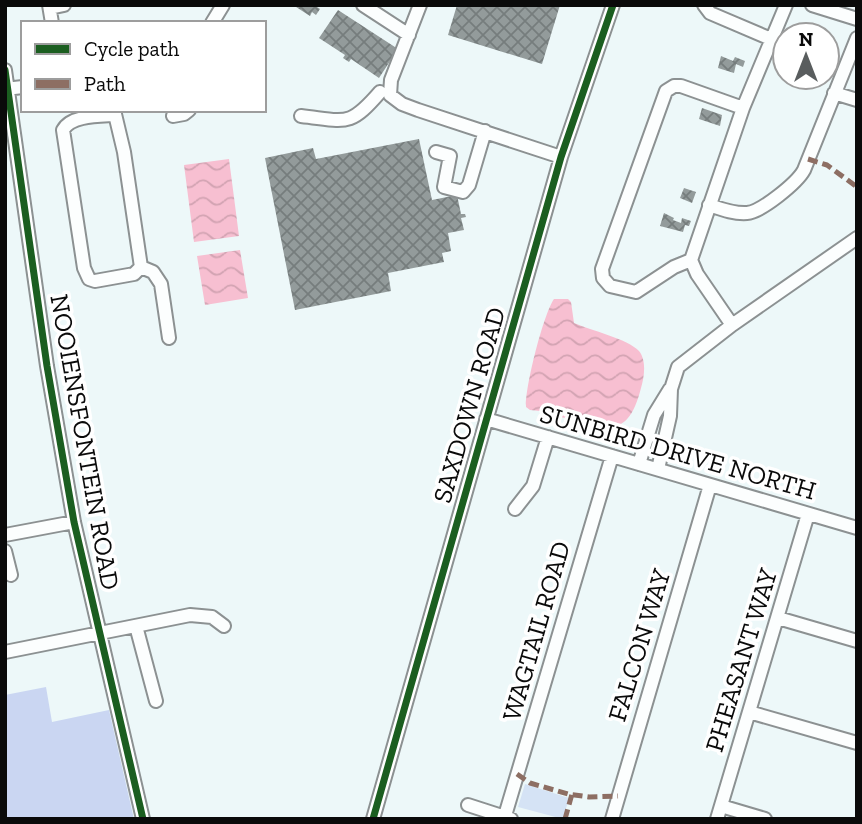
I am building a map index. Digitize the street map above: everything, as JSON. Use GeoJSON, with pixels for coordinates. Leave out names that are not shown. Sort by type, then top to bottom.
{"type":"FeatureCollection","features":[{"type":"Feature","properties":{"kind":"street"},"geometry":{"type":"LineString","coordinates":[[50,7],[64,5]]}},
{"type":"Feature","properties":{"kind":"street"},"geometry":{"type":"LineString","coordinates":[[213,21],[223,5]]}},
{"type":"Feature","properties":{"kind":"street"},"geometry":{"type":"LineString","coordinates":[[363,5],[409,35]]}},
{"type":"Feature","properties":{"kind":"street"},"geometry":{"type":"LineString","coordinates":[[419,5],[391,80],[390,95],[402,104],[418,110],[561,157]]}},
{"type":"Feature","properties":{"kind":"street","name":"SAXDOWN ROAD"},"geometry":{"type":"LineString","coordinates":[[373,819],[561,157],[613,5]]}},
{"type":"Feature","properties":{"kind":"street"},"geometry":{"type":"LineString","coordinates":[[704,5],[710,13],[771,39],[743,108],[691,260],[697,274],[732,325]]}},
{"type":"Feature","properties":{"kind":"street"},"geometry":{"type":"LineString","coordinates":[[812,5],[857,19]]}},
{"type":"Feature","properties":{"kind":"street"},"geometry":{"type":"LineString","coordinates":[[709,205],[751,213],[797,180],[804,170],[857,38]]}},
{"type":"Feature","properties":{"kind":"street","name":"NOOIENSFONTEIN ROAD"},"geometry":{"type":"LineString","coordinates":[[5,70],[46,353],[74,522],[143,819]]}},
{"type":"Feature","properties":{"kind":"street"},"geometry":{"type":"LineString","coordinates":[[691,260],[674,267],[642,290],[633,293],[610,286],[602,275],[666,91],[674,86],[681,86],[743,108]]}},
{"type":"Feature","properties":{"kind":"street"},"geometry":{"type":"LineString","coordinates":[[301,116],[334,120],[353,118],[380,92]]}},
{"type":"Feature","properties":{"kind":"street"},"geometry":{"type":"LineString","coordinates":[[834,93],[857,100]]}},
{"type":"Feature","properties":{"kind":"street"},"geometry":{"type":"LineString","coordinates":[[173,116],[187,112]]}},
{"type":"Feature","properties":{"kind":"street"},"geometry":{"type":"LineString","coordinates":[[114,113],[124,152],[141,267],[134,274],[95,281],[89,279],[63,130],[65,125],[72,121],[114,113]]}},
{"type":"Feature","properties":{"kind":"street"},"geometry":{"type":"LineString","coordinates":[[436,152],[450,156],[444,187],[463,192],[469,185],[485,131]]}},
{"type":"Feature","properties":{"kind":"street"},"geometry":{"type":"LineString","coordinates":[[658,469],[670,416],[674,375],[684,361],[856,240]]}},
{"type":"Feature","properties":{"kind":"street"},"geometry":{"type":"LineString","coordinates":[[141,267],[153,272],[161,284],[169,338]]}},
{"type":"Feature","properties":{"kind":"street"},"geometry":{"type":"LineString","coordinates":[[639,464],[654,415],[671,388]]}},
{"type":"Feature","properties":{"kind":"street","name":"SUNBIRD DRIVE NORTH"},"geometry":{"type":"LineString","coordinates":[[486,419],[857,528]]}},
{"type":"Feature","properties":{"kind":"street"},"geometry":{"type":"LineString","coordinates":[[515,509],[533,486],[548,437]]}},
{"type":"Feature","properties":{"kind":"street","name":"WAGTAIL ROAD"},"geometry":{"type":"LineString","coordinates":[[507,818],[611,456]]}},
{"type":"Feature","properties":{"kind":"street","name":"FALCON WAY"},"geometry":{"type":"LineString","coordinates":[[611,819],[710,485]]}},
{"type":"Feature","properties":{"kind":"street","name":"PHEASANT WAY"},"geometry":{"type":"LineString","coordinates":[[719,812],[808,514]]}},
{"type":"Feature","properties":{"kind":"street"},"geometry":{"type":"LineString","coordinates":[[5,535],[74,522]]}},
{"type":"Feature","properties":{"kind":"street"},"geometry":{"type":"LineString","coordinates":[[5,551],[11,575]]}},
{"type":"Feature","properties":{"kind":"street"},"geometry":{"type":"LineString","coordinates":[[5,652],[176,617],[202,615],[219,620],[225,626]]}},
{"type":"Feature","properties":{"kind":"street"},"geometry":{"type":"LineString","coordinates":[[778,618],[857,640]]}},
{"type":"Feature","properties":{"kind":"street"},"geometry":{"type":"LineString","coordinates":[[136,626],[156,701]]}},
{"type":"Feature","properties":{"kind":"street"},"geometry":{"type":"LineString","coordinates":[[749,712],[857,743]]}},
{"type":"Feature","properties":{"kind":"street"},"geometry":{"type":"LineString","coordinates":[[468,805],[507,818]]}},
{"type":"Feature","properties":{"kind":"street"},"geometry":{"type":"LineString","coordinates":[[719,812],[765,819]]}},
{"type":"Feature","properties":{"kind":"shaded area"},"geometry":{"type":"Polygon","coordinates":[[[46,687],[52,722],[109,710],[134,819],[5,819],[5,695],[46,687]]]}},
{"type":"Feature","properties":{"kind":"shaded area"},"geometry":{"type":"Polygon","coordinates":[[[525,784],[569,798],[563,819],[518,807],[525,784]]]}},
{"type":"Feature","properties":{"kind":"water"},"geometry":{"type":"Polygon","coordinates":[[[229,159],[239,236],[194,242],[184,165],[229,159]]]}},
{"type":"Feature","properties":{"kind":"water"},"geometry":{"type":"Polygon","coordinates":[[[240,250],[248,298],[205,305],[197,256],[240,250]]]}},
{"type":"Feature","properties":{"kind":"water"},"geometry":{"type":"Polygon","coordinates":[[[554,299],[568,299],[571,302],[574,323],[626,343],[642,355],[644,375],[637,402],[632,413],[619,425],[590,425],[526,407],[528,384],[536,352],[554,299]]]}},
{"type":"Feature","properties":{"kind":"building"},"geometry":{"type":"Polygon","coordinates":[[[293,5],[314,5],[320,9],[316,15],[312,12],[310,16],[293,5]]]}},
{"type":"Feature","properties":{"kind":"building"},"geometry":{"type":"Polygon","coordinates":[[[457,5],[560,5],[542,64],[448,35],[457,5]]]}},
{"type":"Feature","properties":{"kind":"building"},"geometry":{"type":"Polygon","coordinates":[[[338,10],[398,49],[379,78],[351,59],[349,62],[343,58],[345,55],[319,38],[338,10]]]}},
{"type":"Feature","properties":{"kind":"building"},"geometry":{"type":"Polygon","coordinates":[[[721,56],[733,61],[735,57],[745,61],[743,67],[736,64],[734,73],[718,68],[721,56]]]}},
{"type":"Feature","properties":{"kind":"building"},"geometry":{"type":"Polygon","coordinates":[[[702,108],[722,115],[720,126],[699,119],[702,108]]]}},
{"type":"Feature","properties":{"kind":"building"},"geometry":{"type":"Polygon","coordinates":[[[419,139],[432,200],[457,195],[461,214],[466,217],[461,218],[464,230],[448,233],[451,251],[442,253],[444,262],[388,273],[391,291],[295,310],[265,158],[313,148],[316,159],[419,139]]]}},
{"type":"Feature","properties":{"kind":"building"},"geometry":{"type":"Polygon","coordinates":[[[684,188],[696,192],[692,203],[680,198],[684,188]]]}},
{"type":"Feature","properties":{"kind":"building"},"geometry":{"type":"Polygon","coordinates":[[[664,213],[681,223],[682,218],[691,221],[689,226],[685,225],[683,232],[660,226],[664,213]]]}},
{"type":"Feature","properties":{"kind":"marked path"},"geometry":{"type":"LineString","coordinates":[[808,159],[827,165],[857,187]]}},
{"type":"Feature","properties":{"kind":"marked path"},"geometry":{"type":"LineString","coordinates":[[517,774],[530,783],[568,794],[589,797],[618,796]]}},
{"type":"Feature","properties":{"kind":"marked path"},"geometry":{"type":"LineString","coordinates":[[565,819],[572,794]]}},
{"type":"Feature","properties":{"kind":"cycle path"},"geometry":{"type":"LineString","coordinates":[[373,819],[561,157],[613,5]]}},
{"type":"Feature","properties":{"kind":"cycle path"},"geometry":{"type":"LineString","coordinates":[[5,70],[47,366],[74,522],[143,819]]}}]}
